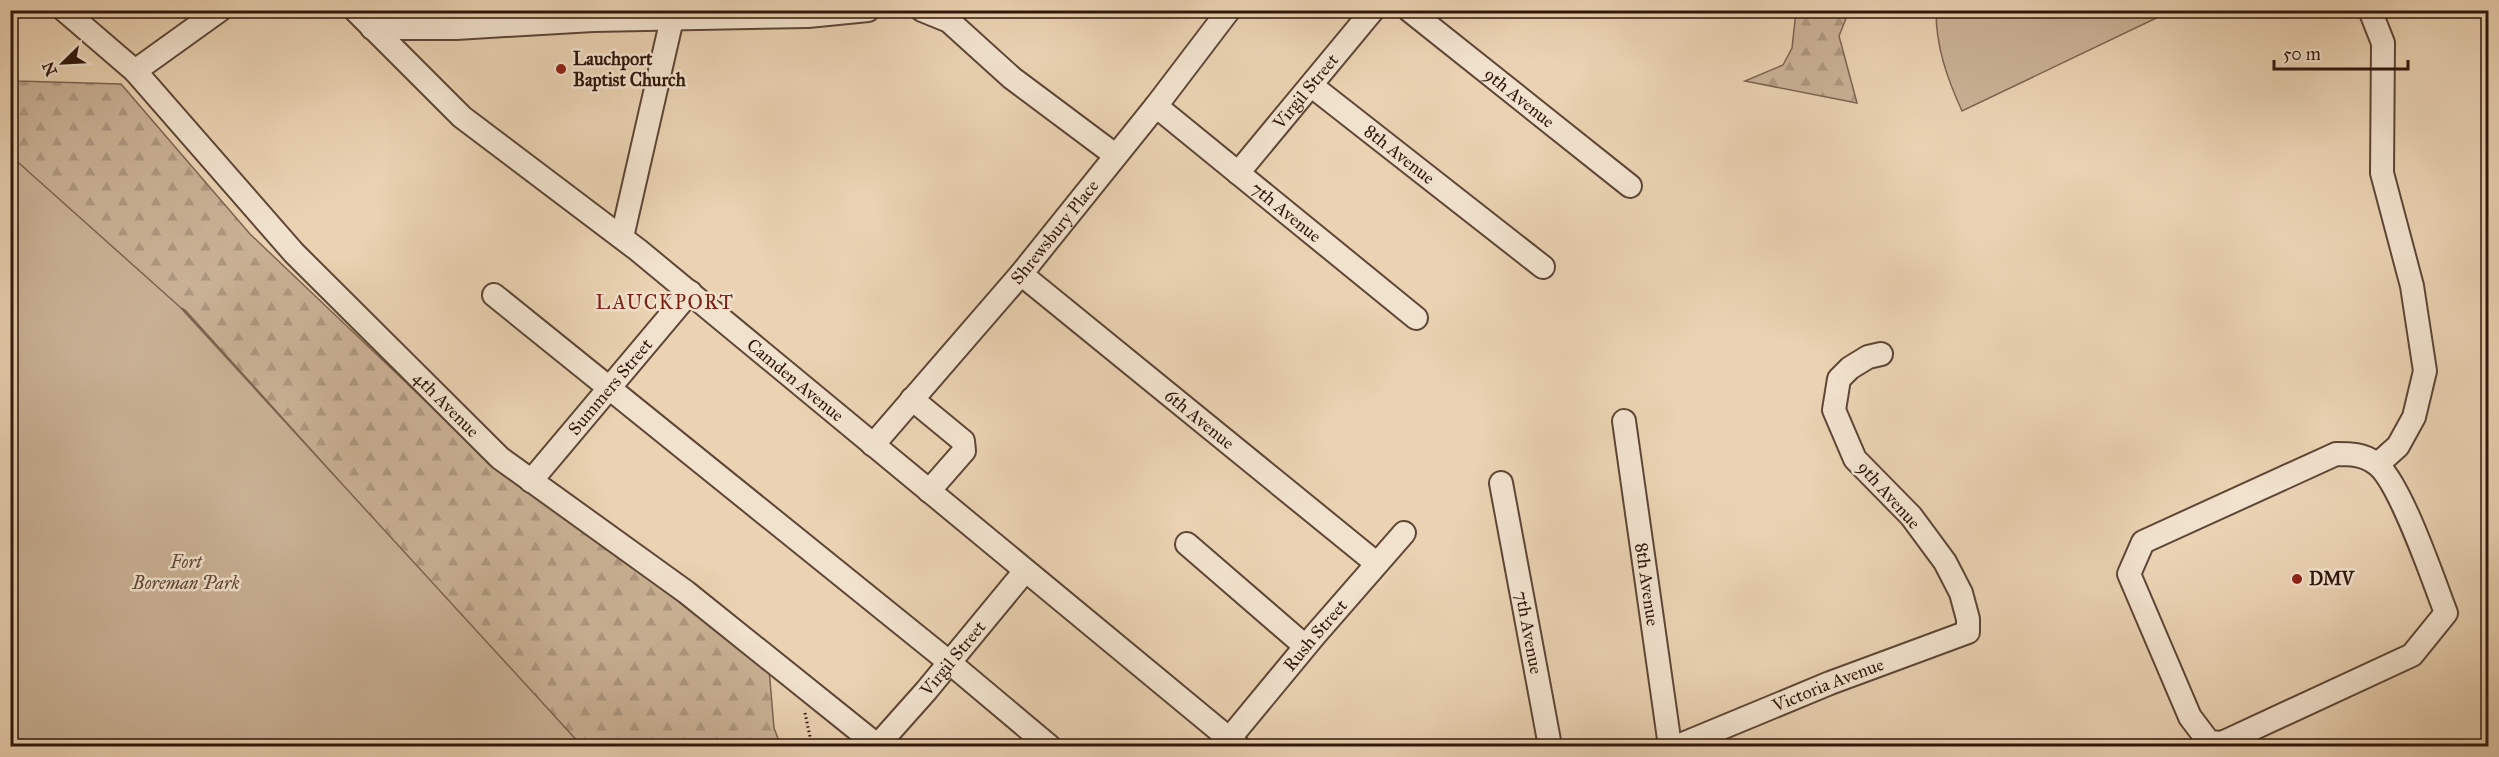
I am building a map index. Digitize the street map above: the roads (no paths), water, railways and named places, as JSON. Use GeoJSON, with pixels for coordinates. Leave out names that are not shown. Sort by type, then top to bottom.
{"type":"FeatureCollection","features":[{"type":"Feature","properties":{"kind":"street","name":"4th Avenue"},"geometry":{"type":"LineString","coordinates":[[64,10],[135,71],[294,253],[500,458],[686,592],[878,746]]}},
{"type":"Feature","properties":{"kind":"street"},"geometry":{"type":"LineString","coordinates":[[135,71],[220,10]]}},
{"type":"Feature","properties":{"kind":"street","name":"Camden Avenue"},"geometry":{"type":"LineString","coordinates":[[355,10],[462,117],[622,237],[690,292],[1233,743]]}},
{"type":"Feature","properties":{"kind":"street"},"geometry":{"type":"LineString","coordinates":[[372,28],[423,19],[673,15],[808,16],[868,10]]}},
{"type":"Feature","properties":{"kind":"street"},"geometry":{"type":"LineString","coordinates":[[922,10],[950,21],[1012,78],[1115,155]]}},
{"type":"Feature","properties":{"kind":"street","name":"Shrewsbury Place"},"geometry":{"type":"LineString","coordinates":[[873,445],[1022,274],[1156,106],[1228,10]]}},
{"type":"Feature","properties":{"kind":"street","name":"Virgil Street"},"geometry":{"type":"LineString","coordinates":[[1238,173],[1373,10]]}},
{"type":"Feature","properties":{"kind":"street","name":"9th Avenue"},"geometry":{"type":"LineString","coordinates":[[1408,10],[1630,186]]}},
{"type":"Feature","properties":{"kind":"street"},"geometry":{"type":"LineString","coordinates":[[2370,10],[2383,43],[2382,173],[2412,286],[2425,371],[2414,417],[2398,446],[2378,464]]}},
{"type":"Feature","properties":{"kind":"street"},"geometry":{"type":"LineString","coordinates":[[622,237],[673,15]]}},
{"type":"Feature","properties":{"kind":"street","name":"8th Avenue"},"geometry":{"type":"LineString","coordinates":[[1312,86],[1543,267]]}},
{"type":"Feature","properties":{"kind":"street","name":"7th Avenue"},"geometry":{"type":"LineString","coordinates":[[1156,106],[1416,318]]}},
{"type":"Feature","properties":{"kind":"street","name":"6th Avenue"},"geometry":{"type":"LineString","coordinates":[[1022,274],[1376,563]]}},
{"type":"Feature","properties":{"kind":"street","name":"Summers Street"},"geometry":{"type":"LineString","coordinates":[[531,481],[690,292]]}},
{"type":"Feature","properties":{"kind":"street"},"geometry":{"type":"LineString","coordinates":[[494,295],[949,662],[1049,747]]}},
{"type":"Feature","properties":{"kind":"street","name":"9th Avenue"},"geometry":{"type":"LineString","coordinates":[[1881,354],[1869,357],[1850,368],[1839,379],[1833,410],[1855,459],[1911,516],[1945,562],[1961,592],[1968,619]]}},
{"type":"Feature","properties":{"kind":"street"},"geometry":{"type":"LineString","coordinates":[[912,399],[963,441],[964,451],[929,491]]}},
{"type":"Feature","properties":{"kind":"street","name":"8th Avenue"},"geometry":{"type":"LineString","coordinates":[[1624,421],[1670,747]]}},
{"type":"Feature","properties":{"kind":"street"},"geometry":{"type":"LineString","coordinates":[[2336,454],[2361,455],[2378,464],[2402,501],[2446,613],[2412,655],[2222,743],[2204,744],[2190,717],[2129,574],[2143,542],[2336,454]]}},
{"type":"Feature","properties":{"kind":"street","name":"7th Avenue"},"geometry":{"type":"LineString","coordinates":[[1502,483],[1550,747]]}},
{"type":"Feature","properties":{"kind":"street","name":"Rush Street"},"geometry":{"type":"LineString","coordinates":[[1233,743],[1305,646],[1404,533]]}},
{"type":"Feature","properties":{"kind":"street"},"geometry":{"type":"LineString","coordinates":[[1187,544],[1305,646]]}},
{"type":"Feature","properties":{"kind":"street","name":"Virgil Street"},"geometry":{"type":"LineString","coordinates":[[878,746],[1025,571]]}},
{"type":"Feature","properties":{"kind":"street","name":"Victoria Avenue"},"geometry":{"type":"LineString","coordinates":[[1678,747],[1830,683],[1968,632],[1968,619]]}},
{"type":"Feature","properties":{"kind":"place","name":"Lauchport Baptist Church"},"geometry":{"type":"Point","coordinates":[561,69]}},
{"type":"Feature","properties":{"kind":"place","name":"DMV"},"geometry":{"type":"Point","coordinates":[2297,579]}},
{"type":"Feature","properties":{"kind":"district","name":"LAUCKPORT"},"geometry":{"type":"Point","coordinates":[665,302]}},
{"type":"Feature","properties":{"kind":"park label","name":"Fort Boreman Park"},"geometry":{"type":"Point","coordinates":[186,572]}}]}
